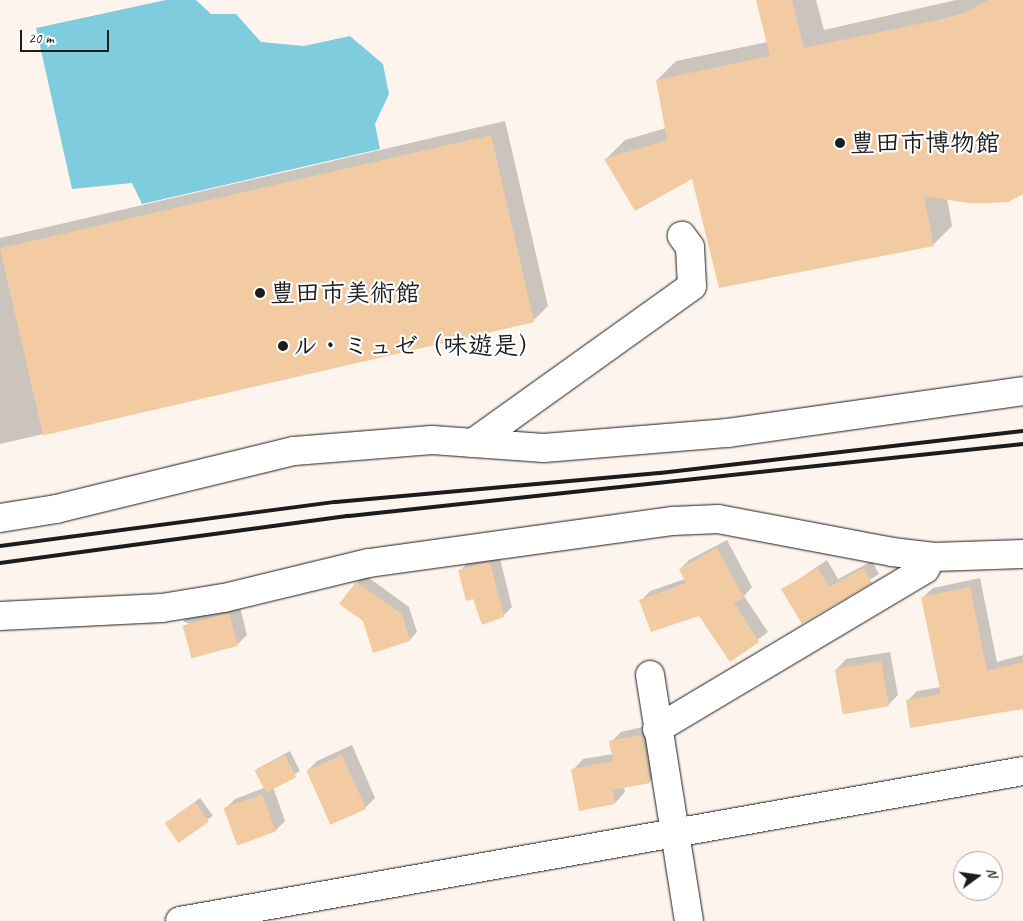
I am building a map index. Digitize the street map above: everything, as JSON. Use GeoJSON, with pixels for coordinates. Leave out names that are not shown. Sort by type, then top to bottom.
{"type":"FeatureCollection","features":[{"type":"Feature","properties":{"kind":"street"},"geometry":{"type":"LineString","coordinates":[[473,443],[692,286],[690,247],[682,236]]}},
{"type":"Feature","properties":{"kind":"street"},"geometry":{"type":"LineString","coordinates":[[0,518],[56,509],[294,450],[374,442],[432,440],[544,448],[728,433],[1023,391]]}},
{"type":"Feature","properties":{"kind":"street"},"geometry":{"type":"LineString","coordinates":[[0,616],[162,608],[224,598],[369,563],[673,522],[718,520],[892,552],[932,557],[1023,554]]}},
{"type":"Feature","properties":{"kind":"street"},"geometry":{"type":"LineString","coordinates":[[657,729],[925,569],[932,557]]}},
{"type":"Feature","properties":{"kind":"street"},"geometry":{"type":"LineString","coordinates":[[650,676],[688,921]]}},
{"type":"Feature","properties":{"kind":"street"},"geometry":{"type":"LineString","coordinates":[[180,921],[675,835],[1023,771]]}},
{"type":"Feature","properties":{"kind":"water"},"geometry":{"type":"Polygon","coordinates":[[[166,0],[196,0],[211,14],[236,14],[261,42],[304,46],[350,36],[383,64],[389,94],[375,124],[380,149],[142,204],[132,183],[72,189],[36,28],[166,0]]]}},
{"type":"Feature","properties":{"kind":"building","name":"豊田市博物館"},"geometry":{"type":"Polygon","coordinates":[[[756,0],[792,0],[804,48],[942,19],[967,12],[988,0],[1023,0],[1023,194],[1008,202],[990,203],[968,203],[924,196],[934,246],[719,288],[692,179],[635,211],[604,159],[667,140],[656,80],[770,56],[756,0]]]}},
{"type":"Feature","properties":{"kind":"building"},"geometry":{"type":"Polygon","coordinates":[[[491,135],[534,322],[43,435],[0,248],[491,135]]]}},
{"type":"Feature","properties":{"kind":"building"},"geometry":{"type":"Polygon","coordinates":[[[717,548],[744,598],[734,603],[759,642],[730,662],[699,616],[651,632],[639,600],[686,583],[679,569],[717,548]]]}},
{"type":"Feature","properties":{"kind":"building"},"geometry":{"type":"Polygon","coordinates":[[[490,562],[504,617],[482,625],[473,599],[466,601],[458,570],[490,562]]]}},
{"type":"Feature","properties":{"kind":"building"},"geometry":{"type":"Polygon","coordinates":[[[818,568],[829,587],[863,568],[872,583],[802,624],[781,589],[818,568]]]}},
{"type":"Feature","properties":{"kind":"building"},"geometry":{"type":"Polygon","coordinates":[[[356,582],[402,614],[410,641],[373,653],[363,621],[339,604],[356,582]]]}},
{"type":"Feature","properties":{"kind":"building"},"geometry":{"type":"Polygon","coordinates":[[[970,587],[987,671],[1023,662],[1023,709],[910,728],[906,700],[941,694],[921,597],[970,587]]]}},
{"type":"Feature","properties":{"kind":"building"},"geometry":{"type":"Polygon","coordinates":[[[229,613],[238,646],[191,658],[183,625],[229,613]]]}},
{"type":"Feature","properties":{"kind":"building"},"geometry":{"type":"Polygon","coordinates":[[[881,661],[889,706],[843,714],[835,669],[881,661]]]}},
{"type":"Feature","properties":{"kind":"building"},"geometry":{"type":"Polygon","coordinates":[[[641,735],[650,783],[613,790],[615,804],[579,811],[571,769],[613,761],[609,741],[641,735]]]}},
{"type":"Feature","properties":{"kind":"building"},"geometry":{"type":"Polygon","coordinates":[[[285,755],[296,777],[266,793],[255,770],[285,755]]]}},
{"type":"Feature","properties":{"kind":"building"},"geometry":{"type":"Polygon","coordinates":[[[342,755],[366,809],[330,825],[306,771],[342,755]]]}},
{"type":"Feature","properties":{"kind":"building"},"geometry":{"type":"Polygon","coordinates":[[[262,794],[276,832],[237,846],[223,808],[262,794]]]}},
{"type":"Feature","properties":{"kind":"building"},"geometry":{"type":"Polygon","coordinates":[[[195,802],[209,822],[178,843],[165,823],[195,802]]]}},
{"type":"Feature","properties":{"kind":"railway"},"geometry":{"type":"LineString","coordinates":[[0,546],[335,502],[660,473],[1023,431]]}},
{"type":"Feature","properties":{"kind":"railway"},"geometry":{"type":"LineString","coordinates":[[0,563],[349,516],[1023,444]]}},
{"type":"Feature","properties":{"kind":"place","name":"豊田市博物館"},"geometry":{"type":"Point","coordinates":[840,143]}},
{"type":"Feature","properties":{"kind":"place","name":"豊田市美術館"},"geometry":{"type":"Point","coordinates":[260,293]}},
{"type":"Feature","properties":{"kind":"place","name":"ル・ミュゼ（味遊是）"},"geometry":{"type":"Point","coordinates":[283,346]}}]}
